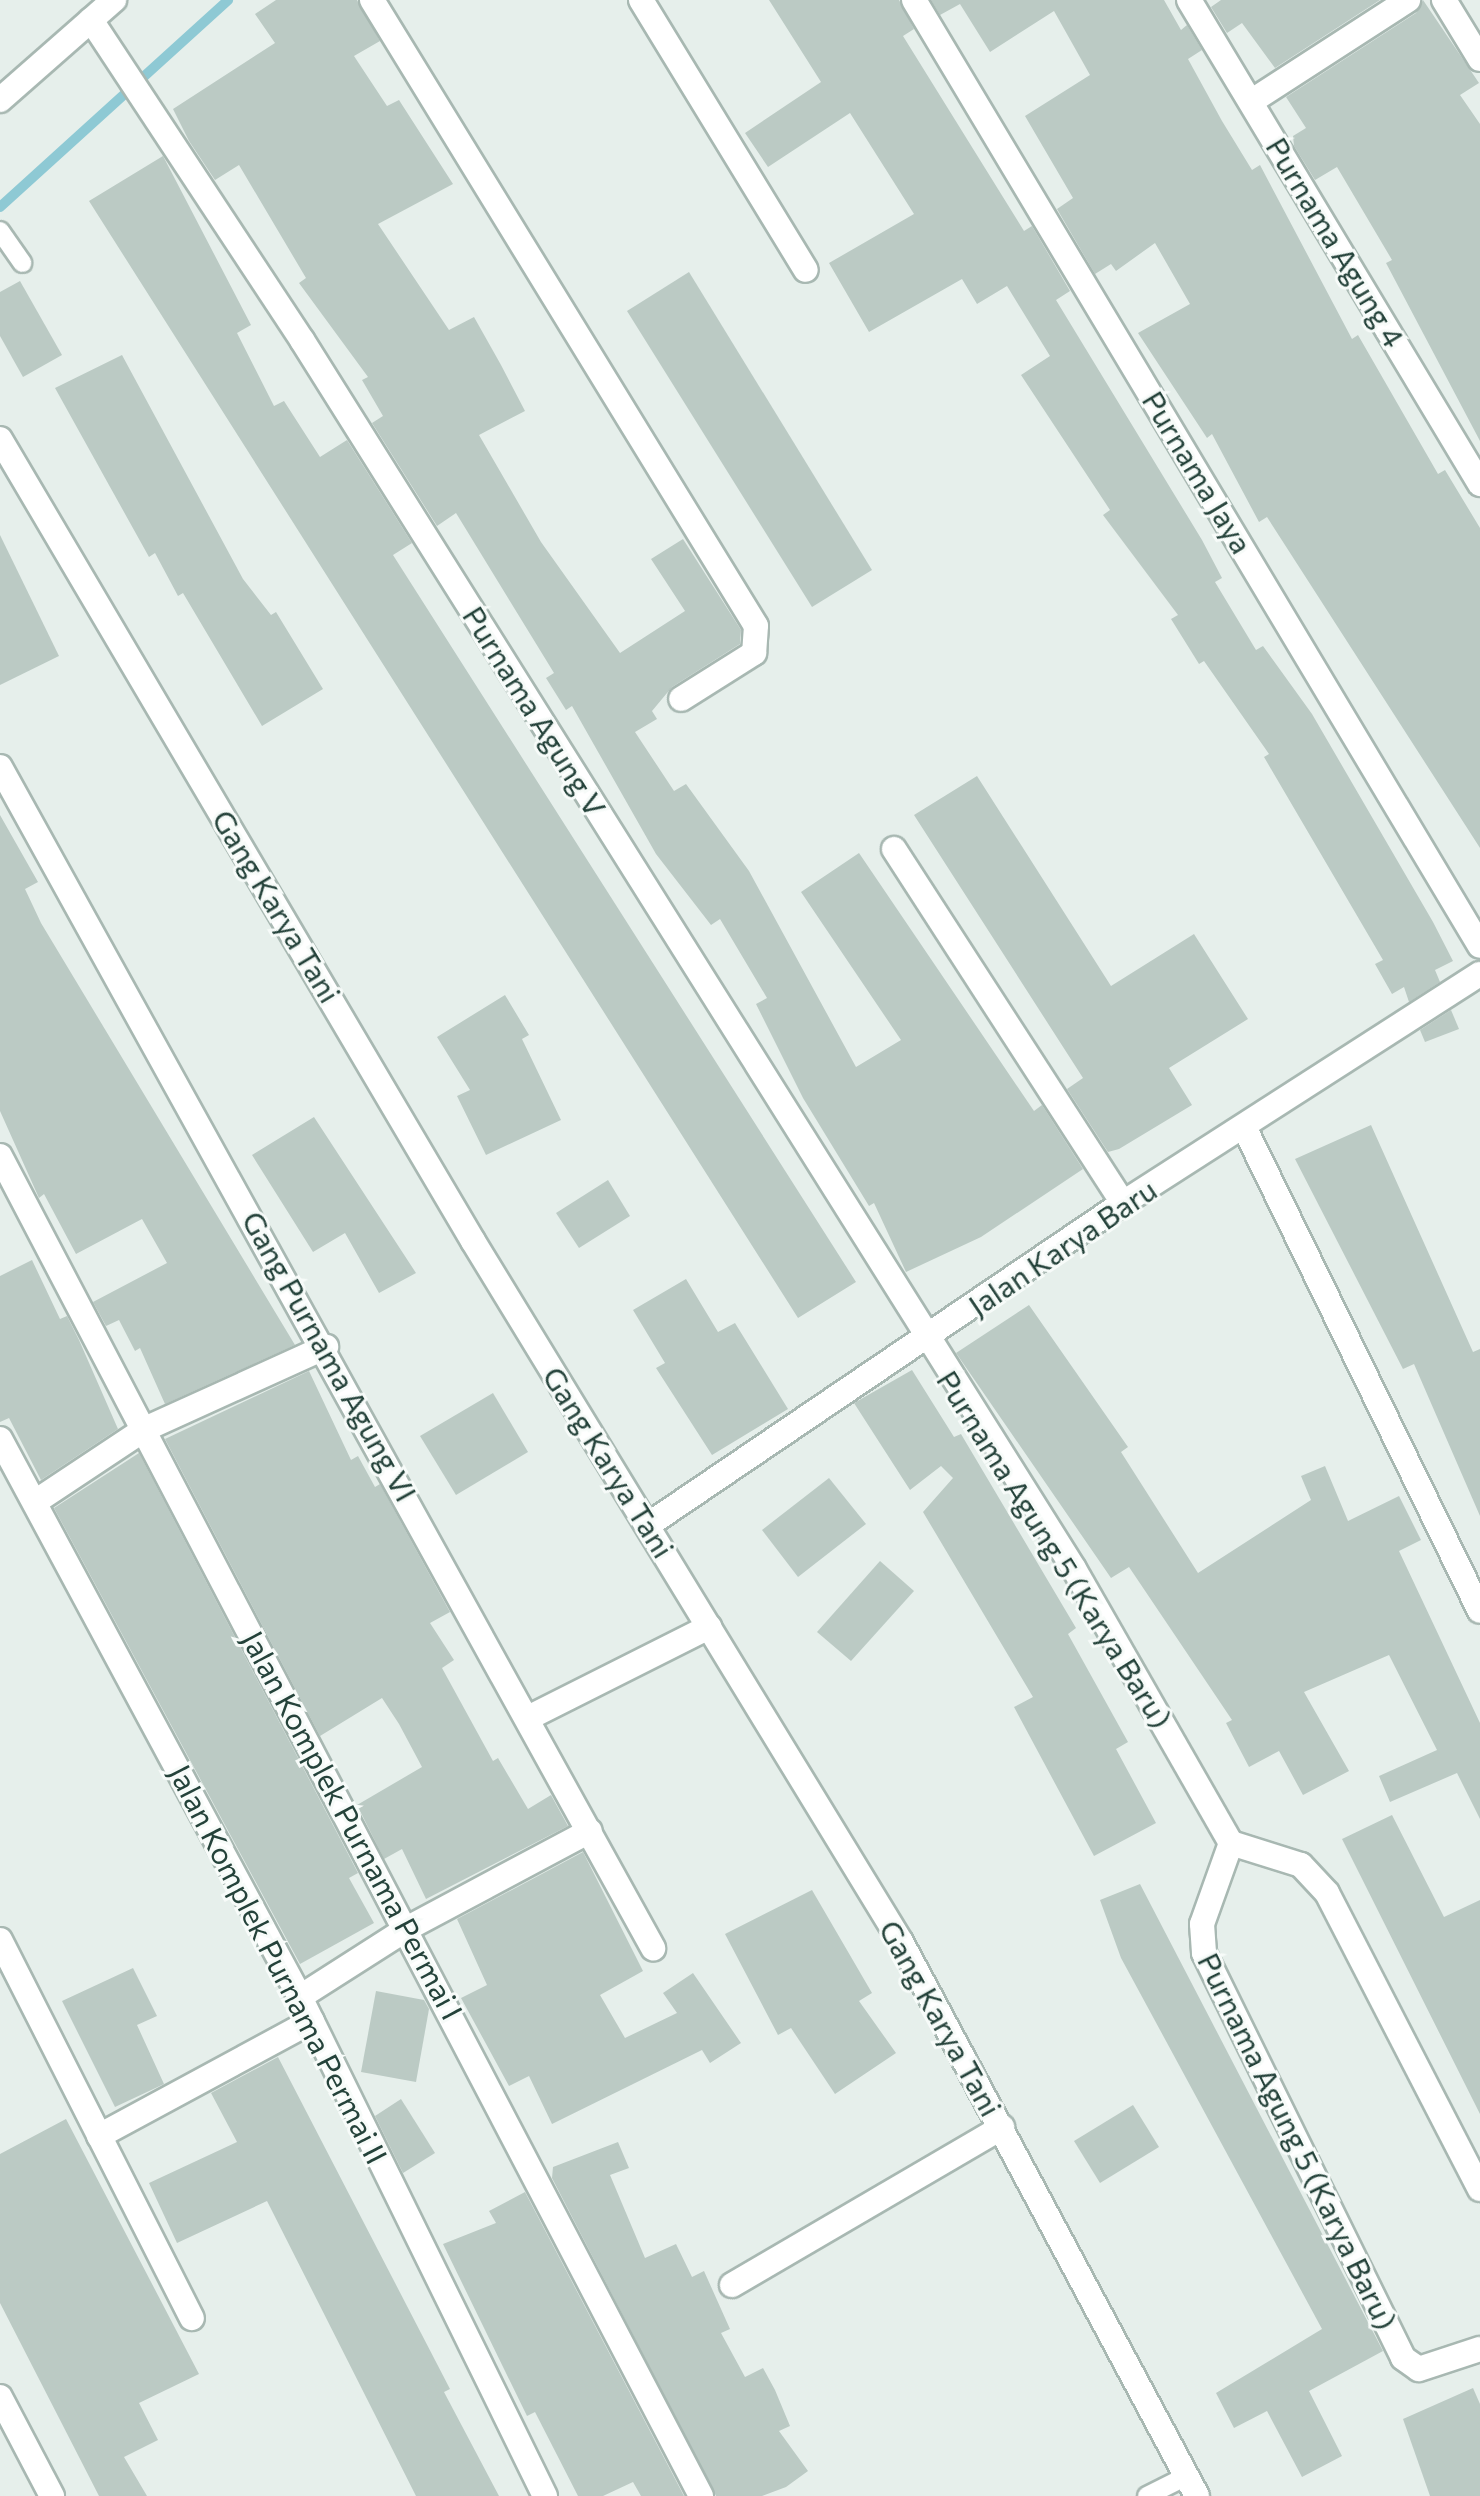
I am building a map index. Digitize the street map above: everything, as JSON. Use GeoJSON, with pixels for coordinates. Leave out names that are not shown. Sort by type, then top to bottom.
{"type":"FeatureCollection","features":[{"type":"Feature","properties":{"kind":"street"},"geometry":{"type":"LineString","coordinates":[[0,100],[114,0]]}},
{"type":"Feature","properties":{"kind":"street"},"geometry":{"type":"LineString","coordinates":[[372,0],[756,626],[754,653],[681,699]]}},
{"type":"Feature","properties":{"kind":"street"},"geometry":{"type":"LineString","coordinates":[[641,0],[806,270]]}},
{"type":"Feature","properties":{"kind":"street","name":"Purnama Jaya"},"geometry":{"type":"LineString","coordinates":[[914,0],[1480,946]]}},
{"type":"Feature","properties":{"kind":"street","name":"Purnama Agung 4"},"geometry":{"type":"LineString","coordinates":[[1189,0],[1480,484]]}},
{"type":"Feature","properties":{"kind":"street"},"geometry":{"type":"LineString","coordinates":[[1252,101],[1408,0]]}},
{"type":"Feature","properties":{"kind":"street"},"geometry":{"type":"LineString","coordinates":[[1444,0],[1480,59]]}},
{"type":"Feature","properties":{"kind":"street","name":"Purnama Agung V"},"geometry":{"type":"LineString","coordinates":[[91,20],[319,367],[925,1339]]}},
{"type":"Feature","properties":{"kind":"street","name":"Gang Karya Tani"},"geometry":{"type":"LineString","coordinates":[[0,439],[709,1627],[901,1942],[1192,2486]]}},
{"type":"Feature","properties":{"kind":"street","name":"Gang Purnama Agung VI"},"geometry":{"type":"LineString","coordinates":[[0,767],[326,1347],[653,1948]]}},
{"type":"Feature","properties":{"kind":"street"},"geometry":{"type":"LineString","coordinates":[[894,849],[1123,1203]]}},
{"type":"Feature","properties":{"kind":"street","name":"Jalan Karya Baru"},"geometry":{"type":"LineString","coordinates":[[648,1525],[1123,1203],[1480,974]]}},
{"type":"Feature","properties":{"kind":"street"},"geometry":{"type":"LineString","coordinates":[[1244,1127],[1480,1611]]}},
{"type":"Feature","properties":{"kind":"street","name":"Jalan Komplek Purnama Permai I"},"geometry":{"type":"LineString","coordinates":[[0,1156],[408,1928],[701,2496]]}},
{"type":"Feature","properties":{"kind":"street","name":"Purnama Agung 5 (Karya Baru)"},"geometry":{"type":"LineString","coordinates":[[925,1339],[1074,1569],[1231,1843],[1202,1924],[1204,1953],[1403,2358],[1419,2369],[1480,2349]]}},
{"type":"Feature","properties":{"kind":"street"},"geometry":{"type":"LineString","coordinates":[[35,1502],[145,1429],[326,1347]]}},
{"type":"Feature","properties":{"kind":"street","name":"Jalan Komplek Purnama Permai II"},"geometry":{"type":"LineString","coordinates":[[0,1439],[300,1997],[545,2496]]}},
{"type":"Feature","properties":{"kind":"street"},"geometry":{"type":"LineString","coordinates":[[528,1718],[709,1627]]}},
{"type":"Feature","properties":{"kind":"street"},"geometry":{"type":"LineString","coordinates":[[300,1997],[408,1928],[590,1831]]}},
{"type":"Feature","properties":{"kind":"street"},"geometry":{"type":"LineString","coordinates":[[1231,1843],[1301,1865],[1316,1877],[1480,2189]]}},
{"type":"Feature","properties":{"kind":"street"},"geometry":{"type":"LineString","coordinates":[[0,1940],[192,2318]]}},
{"type":"Feature","properties":{"kind":"street"},"geometry":{"type":"LineString","coordinates":[[99,2136],[312,2021]]}},
{"type":"Feature","properties":{"kind":"street"},"geometry":{"type":"LineString","coordinates":[[732,2285],[1002,2127]]}},
{"type":"Feature","properties":{"kind":"street"},"geometry":{"type":"LineString","coordinates":[[0,2397],[52,2496]]}},
{"type":"Feature","properties":{"kind":"lane"},"geometry":{"type":"LineString","coordinates":[[0,231],[22,263]]}},
{"type":"Feature","properties":{"kind":"lane"},"geometry":{"type":"LineString","coordinates":[[1147,2496],[1192,2486]]}},
{"type":"Feature","properties":{"kind":"building"},"geometry":{"type":"Polygon","coordinates":[[[276,0],[357,0],[380,41],[354,56],[387,106],[399,100],[453,184],[378,224],[449,330],[474,317],[525,411],[479,435],[541,542],[620,653],[685,611],[651,559],[683,539],[741,630],[740,644],[672,687],[652,711],[657,719],[635,732],[674,791],[686,784],[749,871],[856,1067],[901,1040],[801,892],[859,853],[1034,1111],[1042,1105],[1083,1169],[981,1237],[906,1272],[874,1203],[869,1206],[803,1098],[756,1004],[767,998],[720,919],[711,925],[656,854],[572,706],[566,710],[546,678],[554,673],[456,513],[437,526],[372,423],[383,416],[362,380],[368,377],[299,283],[306,278],[239,165],[215,180],[189,141],[173,109],[275,43],[255,14],[276,0]]]}},
{"type":"Feature","properties":{"kind":"building"},"geometry":{"type":"Polygon","coordinates":[[[769,0],[899,0],[914,29],[903,36],[1024,231],[1032,226],[1070,291],[1056,300],[1202,540],[1222,578],[1215,582],[1256,650],[1263,646],[1312,714],[1433,922],[1453,961],[1435,970],[1440,982],[1409,1002],[1404,987],[1392,994],[1375,964],[1383,960],[1264,757],[1269,754],[1204,661],[1199,664],[1171,619],[1178,615],[1103,515],[1110,510],[1021,375],[1050,356],[1007,286],[977,304],[962,279],[869,332],[829,263],[914,214],[850,113],[768,167],[745,133],[821,82],[769,0]]]}},
{"type":"Feature","properties":{"kind":"building"},"geometry":{"type":"Polygon","coordinates":[[[931,0],[1164,0],[1181,30],[1187,25],[1202,50],[1188,59],[1222,121],[1252,170],[1260,165],[1352,339],[1358,335],[1438,474],[1445,470],[1480,528],[1480,848],[1267,517],[1259,522],[1212,434],[1207,438],[1138,333],[1190,304],[1155,243],[1116,271],[1111,264],[1095,274],[1057,209],[1073,198],[1025,116],[1090,75],[1054,11],[990,52],[960,4],[940,15],[931,0]]]}},
{"type":"Feature","properties":{"kind":"building"},"geometry":{"type":"Polygon","coordinates":[[[1221,0],[1380,0],[1275,68],[1242,23],[1227,33],[1211,7],[1221,0]]]}},
{"type":"Feature","properties":{"kind":"building"},"geometry":{"type":"Polygon","coordinates":[[[1423,0],[1479,83],[1460,95],[1480,124],[1480,441],[1386,263],[1392,260],[1337,167],[1315,180],[1294,146],[1293,136],[1306,128],[1286,97],[1416,13],[1423,0]]]}},
{"type":"Feature","properties":{"kind":"building"},"geometry":{"type":"Polygon","coordinates":[[[163,156],[251,325],[237,333],[274,406],[284,401],[320,457],[347,440],[412,543],[393,555],[856,1282],[798,1318],[89,201],[163,156]]]}},
{"type":"Feature","properties":{"kind":"building"},"geometry":{"type":"Polygon","coordinates":[[[689,272],[872,570],[812,607],[627,311],[689,272]]]}},
{"type":"Feature","properties":{"kind":"building"},"geometry":{"type":"Polygon","coordinates":[[[20,281],[62,355],[23,377],[0,336],[0,292],[20,281]]]}},
{"type":"Feature","properties":{"kind":"building"},"geometry":{"type":"Polygon","coordinates":[[[122,355],[243,579],[271,615],[276,612],[323,689],[262,726],[183,593],[178,596],[155,553],[149,557],[55,388],[122,355]]]}},
{"type":"Feature","properties":{"kind":"building"},"geometry":{"type":"Polygon","coordinates":[[[0,535],[59,656],[0,685],[0,535]]]}},
{"type":"Feature","properties":{"kind":"building"},"geometry":{"type":"Polygon","coordinates":[[[977,776],[1111,986],[1194,934],[1248,1019],[1169,1068],[1192,1105],[1119,1149],[1108,1152],[1067,1089],[1083,1078],[914,815],[977,776]]]}},
{"type":"Feature","properties":{"kind":"building"},"geometry":{"type":"Polygon","coordinates":[[[0,815],[38,882],[25,889],[41,923],[295,1345],[165,1404],[140,1348],[135,1351],[119,1320],[106,1326],[93,1302],[167,1263],[142,1219],[76,1254],[44,1194],[39,1198],[0,1111],[0,815]]]}},
{"type":"Feature","properties":{"kind":"building"},"geometry":{"type":"Polygon","coordinates":[[[505,995],[529,1035],[522,1039],[561,1120],[486,1155],[457,1096],[470,1090],[437,1037],[505,995]]]}},
{"type":"Feature","properties":{"kind":"building"},"geometry":{"type":"Polygon","coordinates":[[[1451,1010],[1459,1029],[1425,1042],[1420,1030],[1451,1010]]]}},
{"type":"Feature","properties":{"kind":"building"},"geometry":{"type":"Polygon","coordinates":[[[314,1117],[416,1273],[379,1293],[345,1233],[313,1252],[252,1155],[314,1117]]]}},
{"type":"Feature","properties":{"kind":"building"},"geometry":{"type":"Polygon","coordinates":[[[1371,1125],[1473,1352],[1480,1349],[1480,1516],[1414,1364],[1403,1369],[1295,1159],[1371,1125]]]}},
{"type":"Feature","properties":{"kind":"building"},"geometry":{"type":"Polygon","coordinates":[[[608,1180],[630,1216],[579,1248],[556,1213],[608,1180]]]}},
{"type":"Feature","properties":{"kind":"building"},"geometry":{"type":"Polygon","coordinates":[[[32,1260],[60,1319],[67,1316],[118,1429],[41,1480],[9,1418],[0,1422],[0,1276],[32,1260]]]}},
{"type":"Feature","properties":{"kind":"building"},"geometry":{"type":"Polygon","coordinates":[[[686,1279],[718,1332],[735,1323],[788,1409],[712,1455],[656,1368],[665,1363],[633,1310],[686,1279]]]}},
{"type":"Feature","properties":{"kind":"building"},"geometry":{"type":"Polygon","coordinates":[[[1029,1305],[1128,1447],[1121,1452],[1198,1573],[1311,1500],[1301,1476],[1325,1466],[1348,1521],[1399,1496],[1421,1540],[1399,1551],[1480,1723],[1480,1819],[1457,1773],[1390,1802],[1379,1776],[1437,1750],[1389,1655],[1304,1692],[1349,1771],[1303,1795],[1279,1751],[1249,1767],[1226,1723],[1232,1720],[1129,1567],[1111,1578],[956,1353],[1029,1305]]]}},
{"type":"Feature","properties":{"kind":"building"},"geometry":{"type":"Polygon","coordinates":[[[912,1370],[954,1437],[961,1434],[1076,1628],[1068,1634],[1128,1742],[1116,1749],[1156,1823],[1094,1856],[1014,1707],[1033,1697],[923,1512],[953,1478],[941,1466],[910,1490],[854,1403],[912,1370]]]}},
{"type":"Feature","properties":{"kind":"building"},"geometry":{"type":"Polygon","coordinates":[[[309,1371],[351,1460],[358,1456],[375,1487],[380,1484],[450,1612],[430,1623],[454,1660],[442,1668],[493,1761],[498,1758],[528,1809],[551,1795],[568,1826],[426,1899],[402,1849],[384,1859],[357,1805],[422,1767],[399,1724],[382,1698],[320,1736],[165,1439],[309,1371]]]}},
{"type":"Feature","properties":{"kind":"building"},"geometry":{"type":"Polygon","coordinates":[[[493,1393],[528,1452],[456,1495],[420,1436],[493,1393]]]}},
{"type":"Feature","properties":{"kind":"building"},"geometry":{"type":"Polygon","coordinates":[[[139,1453],[358,1873],[349,1878],[374,1923],[300,1964],[54,1508],[139,1453]]]}},
{"type":"Feature","properties":{"kind":"building"},"geometry":{"type":"Polygon","coordinates":[[[829,1478],[866,1524],[798,1577],[762,1530],[829,1478]]]}},
{"type":"Feature","properties":{"kind":"building"},"geometry":{"type":"Polygon","coordinates":[[[880,1561],[914,1591],[851,1661],[817,1632],[880,1561]]]}},
{"type":"Feature","properties":{"kind":"building"},"geometry":{"type":"Polygon","coordinates":[[[1392,1815],[1444,1917],[1480,1900],[1480,2114],[1342,1839],[1392,1815]]]}},
{"type":"Feature","properties":{"kind":"building"},"geometry":{"type":"Polygon","coordinates":[[[583,1852],[643,1971],[600,1995],[625,2038],[677,2013],[663,1993],[693,1973],[741,2043],[710,2063],[702,2050],[552,2124],[529,2076],[509,2086],[461,1998],[487,1985],[457,1919],[583,1852]]]}},
{"type":"Feature","properties":{"kind":"building"},"geometry":{"type":"Polygon","coordinates":[[[1140,1884],[1383,2351],[1309,2391],[1342,2456],[1302,2477],[1267,2411],[1234,2428],[1216,2393],[1322,2329],[1121,1958],[1100,1900],[1140,1884]]]}},
{"type":"Feature","properties":{"kind":"building"},"geometry":{"type":"Polygon","coordinates":[[[812,1890],[872,1993],[859,2001],[896,2053],[835,2094],[791,2028],[778,2035],[725,1934],[812,1890]]]}},
{"type":"Feature","properties":{"kind":"building"},"geometry":{"type":"Polygon","coordinates":[[[133,1968],[157,2016],[137,2025],[164,2084],[115,2107],[62,2001],[133,1968]]]}},
{"type":"Feature","properties":{"kind":"building"},"geometry":{"type":"Polygon","coordinates":[[[376,1991],[424,2000],[429,2009],[416,2082],[361,2072],[376,1991]]]}},
{"type":"Feature","properties":{"kind":"building"},"geometry":{"type":"Polygon","coordinates":[[[278,2057],[450,2389],[444,2392],[499,2496],[416,2496],[267,2201],[177,2243],[149,2183],[237,2142],[211,2093],[278,2057]]]}},
{"type":"Feature","properties":{"kind":"building"},"geometry":{"type":"Polygon","coordinates":[[[401,2099],[435,2153],[403,2173],[375,2116],[401,2099]]]}},
{"type":"Feature","properties":{"kind":"building"},"geometry":{"type":"Polygon","coordinates":[[[1133,2105],[1159,2147],[1100,2183],[1074,2141],[1133,2105]]]}},
{"type":"Feature","properties":{"kind":"building"},"geometry":{"type":"Polygon","coordinates":[[[66,2119],[199,2374],[139,2403],[158,2440],[124,2457],[147,2496],[99,2496],[0,2303],[0,2154],[66,2119]]]}},
{"type":"Feature","properties":{"kind":"building"},"geometry":{"type":"Polygon","coordinates":[[[618,2142],[629,2168],[610,2175],[645,2258],[676,2244],[692,2277],[704,2271],[730,2329],[721,2333],[745,2377],[763,2368],[775,2390],[790,2426],[779,2431],[808,2471],[786,2487],[762,2496],[716,2496],[552,2178],[553,2167],[618,2142]]]}},
{"type":"Feature","properties":{"kind":"building"},"geometry":{"type":"Polygon","coordinates":[[[525,2192],[684,2496],[641,2496],[633,2482],[603,2496],[578,2496],[535,2412],[527,2416],[443,2244],[496,2223],[489,2211],[525,2192]]]}},
{"type":"Feature","properties":{"kind":"building"},"geometry":{"type":"Polygon","coordinates":[[[1473,2388],[1480,2404],[1480,2496],[1430,2496],[1403,2419],[1473,2388]]]}},
{"type":"Feature","properties":{"kind":"waterway"},"geometry":{"type":"LineString","coordinates":[[0,207],[228,0]]}}]}
